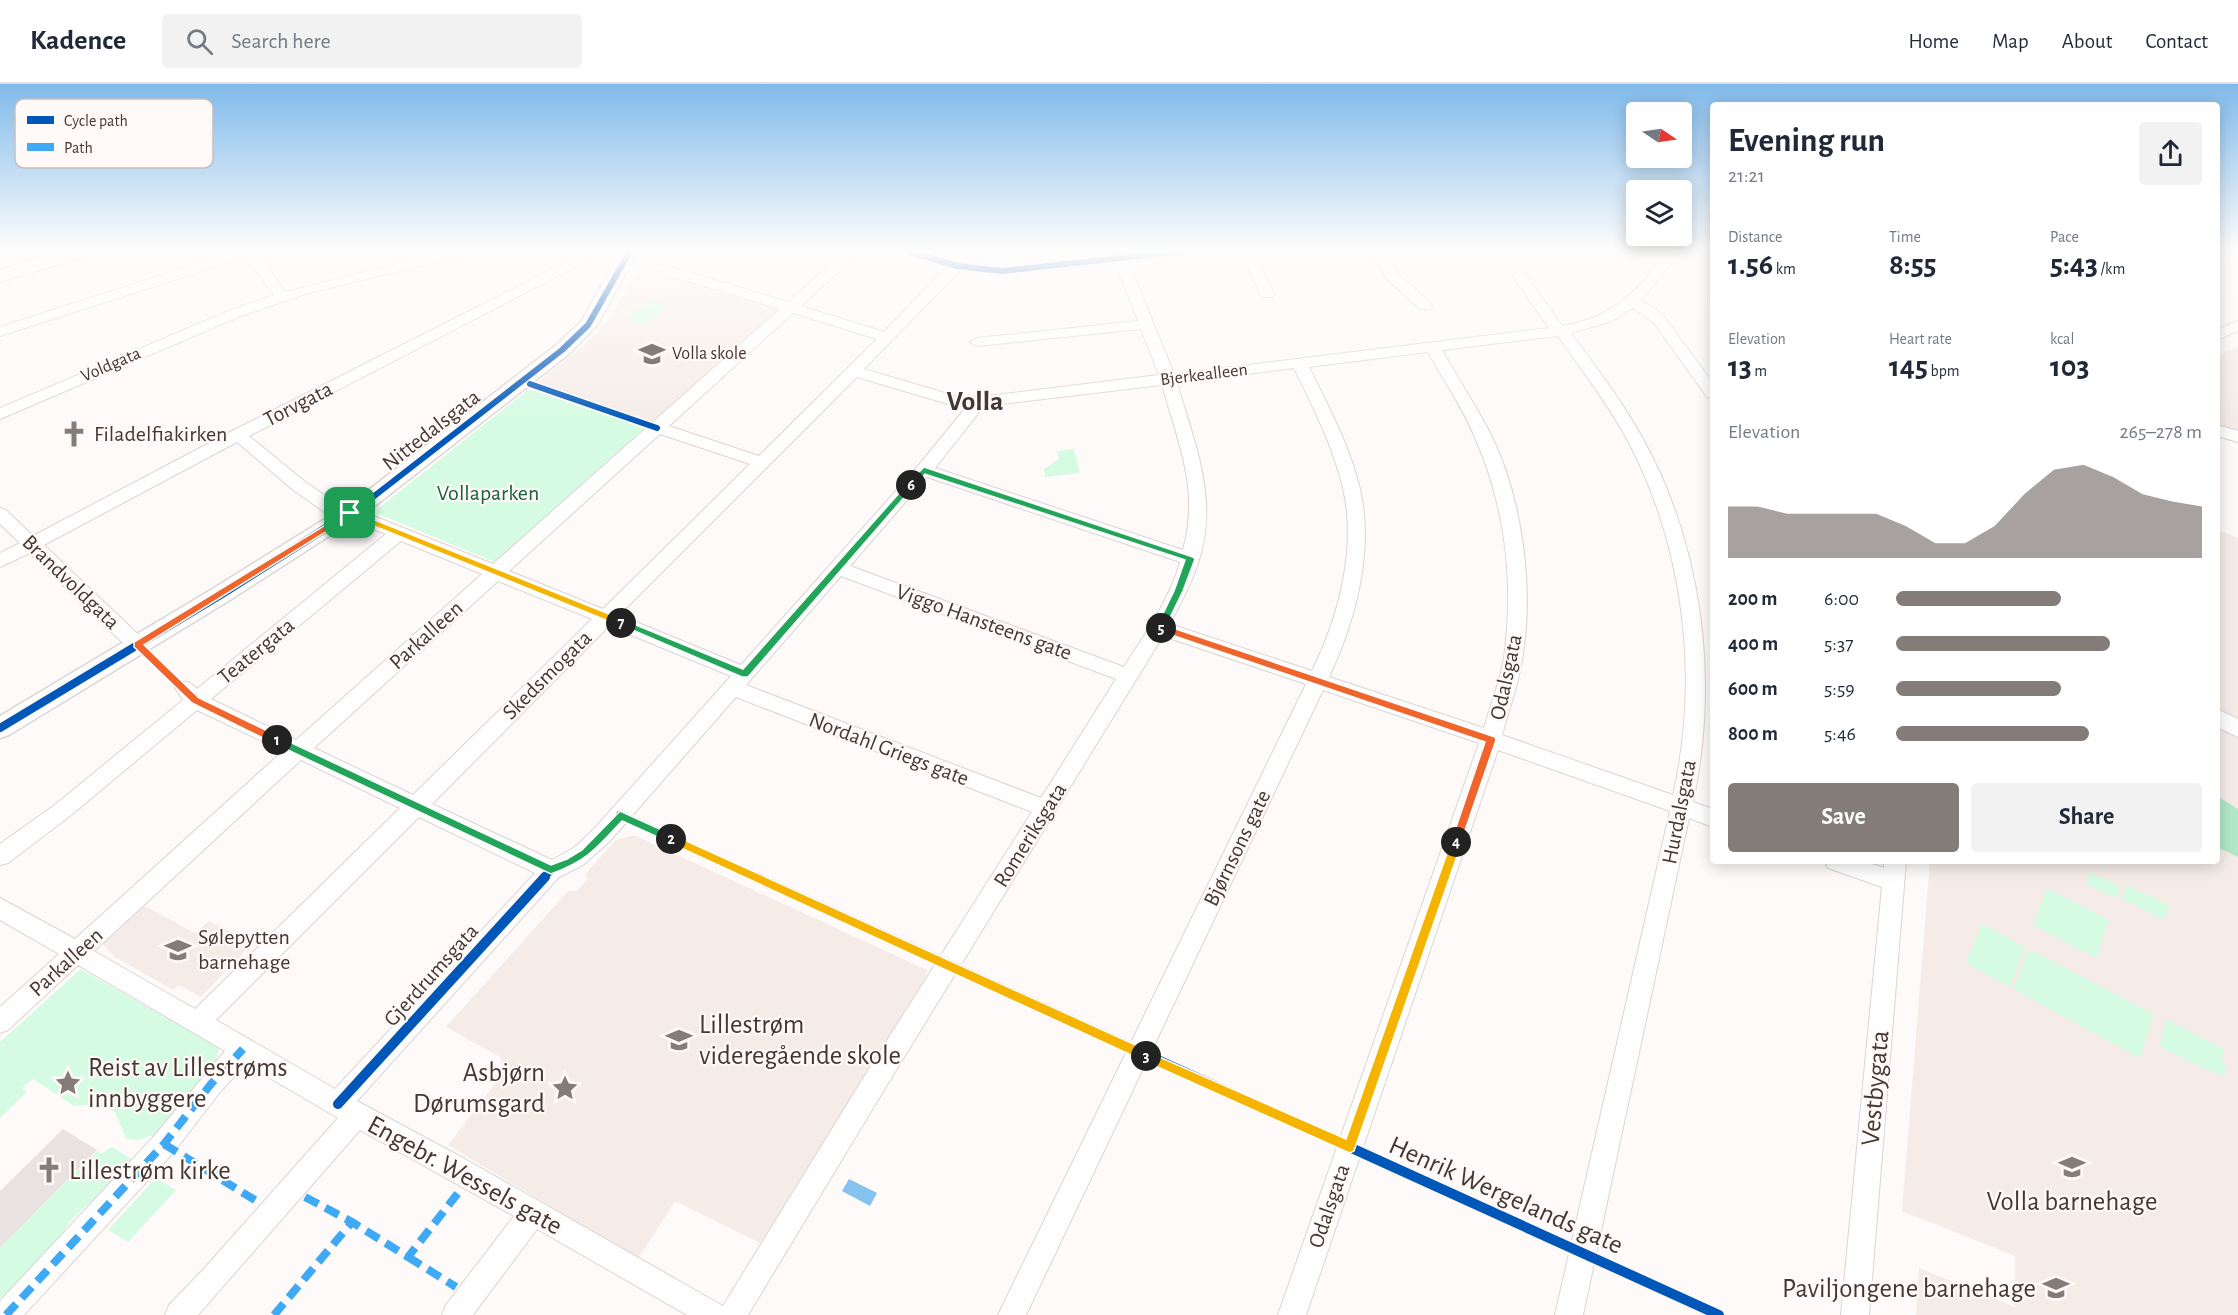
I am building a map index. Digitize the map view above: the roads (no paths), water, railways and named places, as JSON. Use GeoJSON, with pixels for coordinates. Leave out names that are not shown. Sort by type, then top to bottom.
{"type":"FeatureCollection","features":[{"type":"Feature","properties":{"kind":"street"},"geometry":{"type":"LineString","coordinates":[[0,332],[74,308]]}},
{"type":"Feature","properties":{"kind":"street","name":"Voldgata"},"geometry":{"type":"LineString","coordinates":[[0,414],[178,336],[251,308]]}},
{"type":"Feature","properties":{"kind":"street","name":"Torvgata"},"geometry":{"type":"LineString","coordinates":[[0,561],[238,435],[486,308]]}},
{"type":"Feature","properties":{"kind":"street","name":"Nittedalsgata"},"geometry":{"type":"LineString","coordinates":[[0,728],[347,515],[402,476],[562,350],[588,325],[597,308]]}},
{"type":"Feature","properties":{"kind":"street","name":"Parkalleen"},"geometry":{"type":"LineString","coordinates":[[0,1022],[298,750],[790,308]]}},
{"type":"Feature","properties":{"kind":"street"},"geometry":{"type":"LineString","coordinates":[[791,308],[886,337]]}},
{"type":"Feature","properties":{"kind":"street","name":"Skedsmogata"},"geometry":{"type":"LineString","coordinates":[[198,1022],[915,308]]}},
{"type":"Feature","properties":{"kind":"street","name":"Romeriksgata"},"geometry":{"type":"LineString","coordinates":[[733,1315],[881,1072],[1129,676],[1179,591],[1196,535],[1199,495],[1196,476],[1168,379],[1141,308]]}},
{"type":"Feature","properties":{"kind":"street"},"geometry":{"type":"LineString","coordinates":[[1544,308],[1561,331]]}},
{"type":"Feature","properties":{"kind":"street","name":"Bjerkealleen"},"geometry":{"type":"LineString","coordinates":[[854,371],[954,401],[979,402],[1561,331],[1605,319],[1624,308]]}},
{"type":"Feature","properties":{"kind":"street"},"geometry":{"type":"LineString","coordinates":[[1645,308],[1659,320],[1710,390]]}},
{"type":"Feature","properties":{"kind":"street"},"geometry":{"type":"LineString","coordinates":[[977,342],[1147,324]]}},
{"type":"Feature","properties":{"kind":"street"},"geometry":{"type":"LineString","coordinates":[[2220,334],[2238,325]]}},
{"type":"Feature","properties":{"kind":"street","name":"Hurdalsgata"},"geometry":{"type":"LineString","coordinates":[[1561,331],[1635,440],[1653,476],[1675,539],[1688,592],[1696,699],[1690,761],[1682,807],[1569,1315]]}},
{"type":"Feature","properties":{"kind":"street","name":"Odalsgata"},"geometry":{"type":"LineString","coordinates":[[1292,1315],[1491,740],[1508,680],[1516,638],[1518,585],[1514,538],[1502,486],[1487,445],[1433,348]]}},
{"type":"Feature","properties":{"kind":"street","name":"Bjørnsons gate"},"geometry":{"type":"LineString","coordinates":[[1012,1315],[1318,680],[1347,607],[1355,552],[1355,521],[1345,465],[1300,364]]}},
{"type":"Feature","properties":{"kind":"street","name":"Gjerdrumsgata"},"geometry":{"type":"LineString","coordinates":[[178,1315],[211,1282],[348,1110],[551,870],[586,853],[924,470],[979,402]]}},
{"type":"Feature","properties":{"kind":"street"},"geometry":{"type":"LineString","coordinates":[[657,429],[760,462]]}},
{"type":"Feature","properties":{"kind":"street"},"geometry":{"type":"LineString","coordinates":[[2220,431],[2238,437]]}},
{"type":"Feature","properties":{"kind":"street","name":"Nordahl Griegs gate"},"geometry":{"type":"LineString","coordinates":[[238,435],[298,485],[347,515],[606,617],[739,681],[1046,809]]}},
{"type":"Feature","properties":{"kind":"street"},"geometry":{"type":"LineString","coordinates":[[924,470],[1190,559]]}},
{"type":"Feature","properties":{"kind":"street","name":"Brandvoldgata"},"geometry":{"type":"LineString","coordinates":[[0,514],[26,547],[137,645]]}},
{"type":"Feature","properties":{"kind":"street","name":"Teatergata"},"geometry":{"type":"LineString","coordinates":[[0,856],[43,825],[190,695],[398,534]]}},
{"type":"Feature","properties":{"kind":"street","name":"Viggo Hansteens gate"},"geometry":{"type":"LineString","coordinates":[[838,568],[1129,676]]}},
{"type":"Feature","properties":{"kind":"street"},"geometry":{"type":"LineString","coordinates":[[1159,627],[1710,817]]}},
{"type":"Feature","properties":{"kind":"street"},"geometry":{"type":"LineString","coordinates":[[190,695],[298,750],[417,804],[551,870]]}},
{"type":"Feature","properties":{"kind":"street"},"geometry":{"type":"LineString","coordinates":[[2220,719],[2238,729]]}},
{"type":"Feature","properties":{"kind":"street"},"geometry":{"type":"LineString","coordinates":[[1853,864],[1894,871]]}},
{"type":"Feature","properties":{"kind":"street","name":"Vestbygata"},"geometry":{"type":"LineString","coordinates":[[1855,1315],[1894,871]]}},
{"type":"Feature","properties":{"kind":"street","name":"Engebr. Wessels gate"},"geometry":{"type":"LineString","coordinates":[[0,908],[348,1110],[713,1315]]}},
{"type":"Feature","properties":{"kind":"street"},"geometry":{"type":"LineString","coordinates":[[6,1315],[164,1144],[211,1084],[243,1049]]}},
{"type":"Feature","properties":{"kind":"street"},"geometry":{"type":"LineString","coordinates":[[456,1315],[533,1212]]}},
{"type":"Feature","properties":{"kind":"water"},"geometry":{"type":"Polygon","coordinates":[[[849,1179],[877,1193],[870,1206],[842,1191],[849,1179]]]}},
{"type":"Feature","properties":{"kind":"place","name":"Volla skole"},"geometry":{"type":"Point","coordinates":[652,354]}},
{"type":"Feature","properties":{"kind":"place","name":"Filadelfiakirken"},"geometry":{"type":"Point","coordinates":[74,434]}},
{"type":"Feature","properties":{"kind":"place","name":"Sølepytten barnehage"},"geometry":{"type":"Point","coordinates":[178,950]}},
{"type":"Feature","properties":{"kind":"place","name":"Lillestrøm videregående skole"},"geometry":{"type":"Point","coordinates":[679,1040]}},
{"type":"Feature","properties":{"kind":"place","name":"Reist av Lillestrøms innbyggere"},"geometry":{"type":"Point","coordinates":[68,1083]}},
{"type":"Feature","properties":{"kind":"place","name":"Asbjørn Dørumsgard"},"geometry":{"type":"Point","coordinates":[565,1088]}},
{"type":"Feature","properties":{"kind":"place","name":"Volla barnehage"},"geometry":{"type":"Point","coordinates":[2072,1167]}},
{"type":"Feature","properties":{"kind":"place","name":"Lillestrøm kirke"},"geometry":{"type":"Point","coordinates":[49,1170]}},
{"type":"Feature","properties":{"kind":"place","name":"Paviljongene barnehage"},"geometry":{"type":"Point","coordinates":[2056,1288]}},
{"type":"Feature","properties":{"kind":"district","name":"Volla"},"geometry":{"type":"Point","coordinates":[975,402]}},
{"type":"Feature","properties":{"kind":"park label","name":"Vollaparken"},"geometry":{"type":"Point","coordinates":[488,493]}}]}
